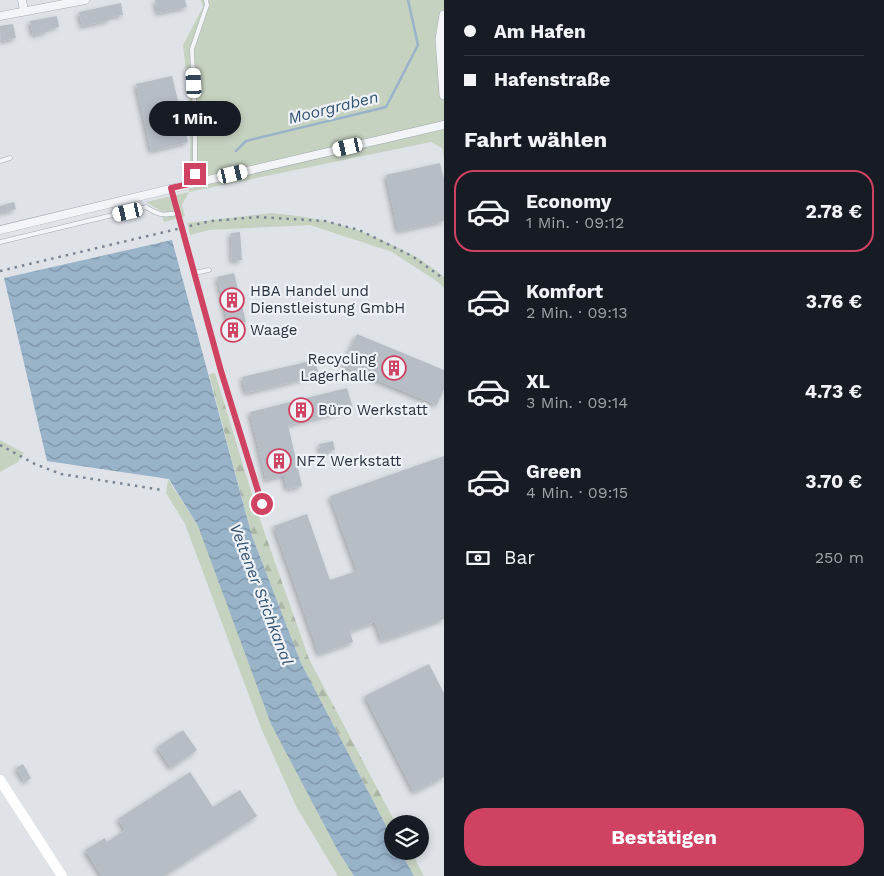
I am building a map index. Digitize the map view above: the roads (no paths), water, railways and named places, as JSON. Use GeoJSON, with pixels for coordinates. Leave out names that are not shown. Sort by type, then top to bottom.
{"type":"FeatureCollection","features":[{"type":"Feature","properties":{"kind":"main road"},"geometry":{"type":"LineString","coordinates":[[0,780],[62,876]]}},
{"type":"Feature","properties":{"kind":"street"},"geometry":{"type":"LineString","coordinates":[[22,0],[24,11]]}},
{"type":"Feature","properties":{"kind":"street"},"geometry":{"type":"LineString","coordinates":[[0,16],[85,0]]}},
{"type":"Feature","properties":{"kind":"street"},"geometry":{"type":"LineString","coordinates":[[444,15],[440,39],[444,95]]}},
{"type":"Feature","properties":{"kind":"street"},"geometry":{"type":"LineString","coordinates":[[0,230],[171,188],[444,125]]}},
{"type":"Feature","properties":{"kind":"lane"},"geometry":{"type":"LineString","coordinates":[[194,183],[196,116],[192,50],[207,5],[206,0]]}},
{"type":"Feature","properties":{"kind":"lane"},"geometry":{"type":"LineString","coordinates":[[0,161],[10,158]]}},
{"type":"Feature","properties":{"kind":"lane"},"geometry":{"type":"LineString","coordinates":[[171,188],[221,371],[262,504]]}},
{"type":"Feature","properties":{"kind":"lane"},"geometry":{"type":"LineString","coordinates":[[0,242],[146,207],[159,215],[178,215]]}},
{"type":"Feature","properties":{"kind":"lane"},"geometry":{"type":"LineString","coordinates":[[194,273],[210,270]]}},
{"type":"Feature","properties":{"kind":"lane"},"geometry":{"type":"LineString","coordinates":[[216,353],[221,352]]}},
{"type":"Feature","properties":{"kind":"water","name":"Veltener Stichkanal"},"geometry":{"type":"Polygon","coordinates":[[[172,240],[252,536],[301,663],[384,822],[384,860],[405,860],[414,876],[354,876],[338,851],[271,724],[198,526],[169,479],[47,461],[4,278],[172,240]]]}},
{"type":"Feature","properties":{"kind":"waterway","name":"Moorgraben"},"geometry":{"type":"LineString","coordinates":[[236,151],[246,141],[386,107],[418,45],[408,0]]}},
{"type":"Feature","properties":{"kind":"railway"},"geometry":{"type":"LineString","coordinates":[[0,271],[211,221],[257,217],[325,221],[359,230],[412,256],[444,279]]}},
{"type":"Feature","properties":{"kind":"railway"},"geometry":{"type":"LineString","coordinates":[[0,445],[35,464],[61,474],[162,490]]}},
{"type":"Feature","properties":{"kind":"place","name":"HBA Handel und Dienstleistung GmbH"},"geometry":{"type":"Point","coordinates":[232,300]}},
{"type":"Feature","properties":{"kind":"place","name":"Waage"},"geometry":{"type":"Point","coordinates":[233,330]}},
{"type":"Feature","properties":{"kind":"place","name":"Recycling Lagerhalle"},"geometry":{"type":"Point","coordinates":[394,368]}},
{"type":"Feature","properties":{"kind":"place","name":"Büro Werkstatt"},"geometry":{"type":"Point","coordinates":[301,410]}},
{"type":"Feature","properties":{"kind":"place","name":"NFZ Werkstatt"},"geometry":{"type":"Point","coordinates":[279,461]}}]}
